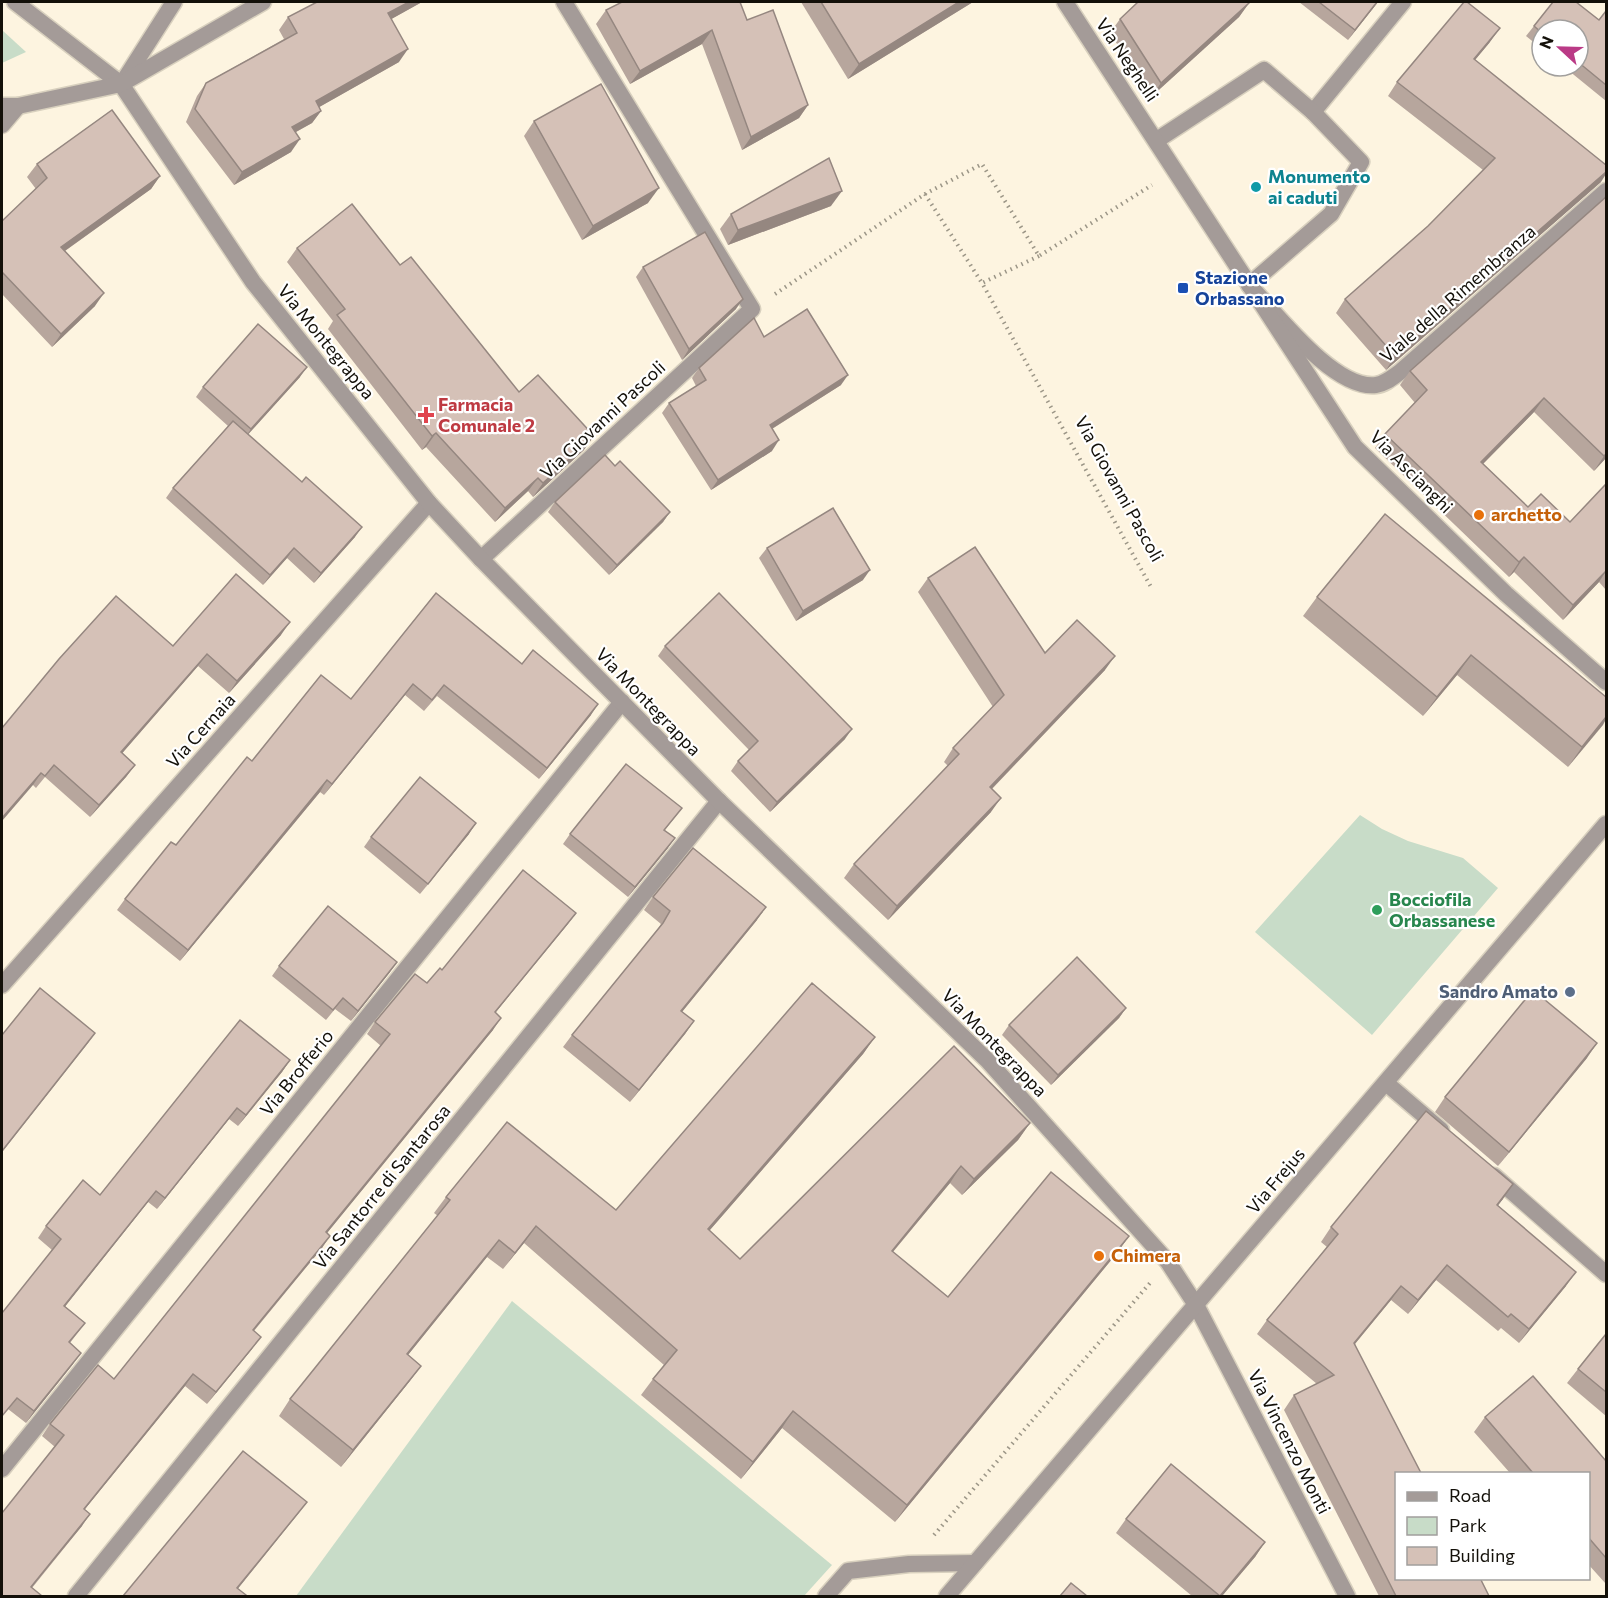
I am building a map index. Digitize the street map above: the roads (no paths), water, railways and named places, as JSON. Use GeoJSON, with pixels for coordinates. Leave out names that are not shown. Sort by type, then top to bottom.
{"type":"FeatureCollection","features":[{"type":"Feature","properties":{"kind":"street","name":"Via Montegrappa"},"geometry":{"type":"LineString","coordinates":[[15,2],[121,84],[253,282],[429,503],[481,560],[719,801],[987,1060],[1168,1262],[1196,1305]]}},
{"type":"Feature","properties":{"kind":"street"},"geometry":{"type":"LineString","coordinates":[[121,84],[174,2]]}},
{"type":"Feature","properties":{"kind":"street"},"geometry":{"type":"LineString","coordinates":[[2,125],[10,106],[121,84],[263,2]]}},
{"type":"Feature","properties":{"kind":"street","name":"Via Giovanni Pascoli"},"geometry":{"type":"LineString","coordinates":[[481,560],[752,309],[564,2]]}},
{"type":"Feature","properties":{"kind":"street","name":"Via Neghelli"},"geometry":{"type":"LineString","coordinates":[[1065,2],[1157,140],[1249,285]]}},
{"type":"Feature","properties":{"kind":"street"},"geometry":{"type":"LineString","coordinates":[[1313,112],[1402,2]]}},
{"type":"Feature","properties":{"kind":"street"},"geometry":{"type":"LineString","coordinates":[[1157,140],[1264,70],[1313,112],[1361,162],[1331,214],[1249,285]]}},
{"type":"Feature","properties":{"kind":"street","name":"Viale della Rimembranza"},"geometry":{"type":"LineString","coordinates":[[1249,285],[1337,373],[1359,384],[1377,385],[1401,372],[1606,191]]}},
{"type":"Feature","properties":{"kind":"street","name":"Via Ascianghi"},"geometry":{"type":"LineString","coordinates":[[1249,285],[1355,447],[1506,594],[1606,682]]}},
{"type":"Feature","properties":{"kind":"street","name":"Via Cernaia"},"geometry":{"type":"LineString","coordinates":[[2,985],[429,503]]}},
{"type":"Feature","properties":{"kind":"street","name":"Via Brofferio"},"geometry":{"type":"LineString","coordinates":[[2,1469],[622,702]]}},
{"type":"Feature","properties":{"kind":"street","name":"Via Santorre di Santarosa"},"geometry":{"type":"LineString","coordinates":[[76,1596],[719,801]]}},
{"type":"Feature","properties":{"kind":"street","name":"Via Frejus"},"geometry":{"type":"LineString","coordinates":[[947,1596],[1606,824]]}},
{"type":"Feature","properties":{"kind":"street"},"geometry":{"type":"LineString","coordinates":[[1386,1083],[1457,1144]]}},
{"type":"Feature","properties":{"kind":"street"},"geometry":{"type":"LineString","coordinates":[[1483,1167],[1606,1274]]}},
{"type":"Feature","properties":{"kind":"street","name":"Via Vincenzo Monti"},"geometry":{"type":"LineString","coordinates":[[1196,1305],[1347,1596]]}},
{"type":"Feature","properties":{"kind":"street"},"geometry":{"type":"LineString","coordinates":[[826,1596],[848,1571],[909,1564],[975,1563]]}},
{"type":"Feature","properties":{"kind":"place","name":"Monumento ai caduti"},"geometry":{"type":"Point","coordinates":[1256,187]}},
{"type":"Feature","properties":{"kind":"place","name":"Stazione Orbassano"},"geometry":{"type":"Point","coordinates":[1183,288]}},
{"type":"Feature","properties":{"kind":"place","name":"Farmacia Comunale 2"},"geometry":{"type":"Point","coordinates":[426,415]}},
{"type":"Feature","properties":{"kind":"place","name":"archetto"},"geometry":{"type":"Point","coordinates":[1479,515]}},
{"type":"Feature","properties":{"kind":"place","name":"Bocciofila Orbassanese"},"geometry":{"type":"Point","coordinates":[1377,910]}},
{"type":"Feature","properties":{"kind":"place","name":"Sandro Amato"},"geometry":{"type":"Point","coordinates":[1570,992]}},
{"type":"Feature","properties":{"kind":"place","name":"Chimera"},"geometry":{"type":"Point","coordinates":[1099,1256]}}]}
